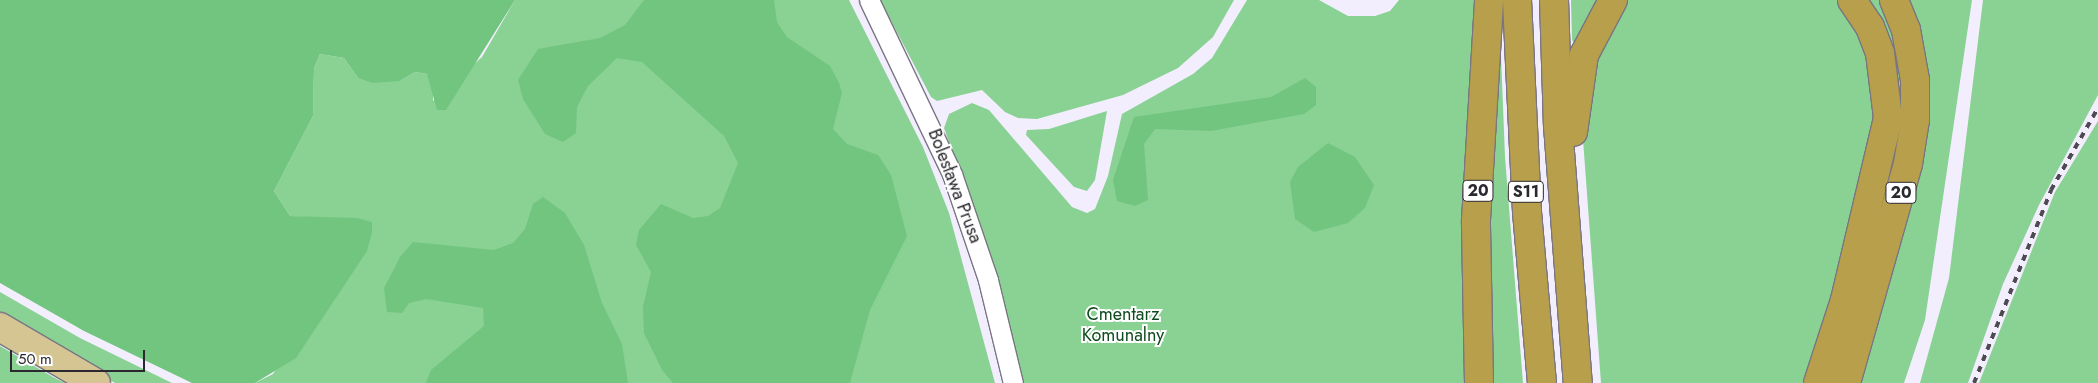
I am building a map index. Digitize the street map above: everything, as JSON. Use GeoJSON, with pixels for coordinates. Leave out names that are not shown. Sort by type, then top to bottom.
{"type":"FeatureCollection","features":[{"type":"Feature","properties":{"kind":"highway","name":"20"},"geometry":{"type":"LineString","coordinates":[[1480,383],[1476,220],[1489,0]]}},
{"type":"Feature","properties":{"kind":"highway","name":"S11"},"geometry":{"type":"LineString","coordinates":[[1517,0],[1527,212],[1542,383]]}},
{"type":"Feature","properties":{"kind":"highway","name":"S11"},"geometry":{"type":"LineString","coordinates":[[1554,0],[1567,248],[1578,383]]}},
{"type":"Feature","properties":{"kind":"highway"},"geometry":{"type":"LineString","coordinates":[[1567,248],[1578,84],[1590,41],[1613,0]]}},
{"type":"Feature","properties":{"kind":"highway"},"geometry":{"type":"LineString","coordinates":[[1818,383],[1848,291],[1888,118],[1880,53],[1870,27],[1852,0]]}},
{"type":"Feature","properties":{"kind":"highway","name":"20"},"geometry":{"type":"LineString","coordinates":[[1846,383],[1908,164],[1915,120],[1914,72],[1906,30],[1894,0]]}},
{"type":"Feature","properties":{"kind":"main road"},"geometry":{"type":"LineString","coordinates":[[0,327],[96,383]]}},
{"type":"Feature","properties":{"kind":"street","name":"Bolesława Prusa"},"geometry":{"type":"LineString","coordinates":[[869,0],[952,174],[988,280],[1013,383]]}},
{"type":"Feature","properties":{"kind":"green space"},"geometry":{"type":"Polygon","coordinates":[[[0,0],[515,0],[446,110],[437,110],[427,74],[415,72],[400,81],[373,83],[358,78],[344,58],[320,54],[314,68],[313,116],[274,191],[290,216],[357,218],[372,222],[372,232],[367,251],[296,358],[255,383],[192,383],[84,331],[0,283],[0,0]]]}},
{"type":"Feature","properties":{"kind":"green space"},"geometry":{"type":"Polygon","coordinates":[[[515,0],[849,0],[923,147],[949,213],[995,383],[255,383],[273,374],[372,222],[290,216],[274,191],[313,116],[314,68],[320,54],[344,58],[358,78],[400,81],[415,72],[427,74],[433,85],[433,101],[482,57],[515,0]]]}},
{"type":"Feature","properties":{"kind":"green space"},"geometry":{"type":"Polygon","coordinates":[[[644,0],[774,0],[777,22],[787,37],[830,66],[839,83],[842,93],[833,129],[847,144],[878,155],[891,175],[907,236],[870,310],[850,383],[673,383],[662,370],[644,333],[643,307],[651,272],[636,245],[639,230],[661,204],[693,218],[708,216],[720,208],[738,163],[724,136],[642,62],[617,58],[588,86],[577,107],[576,133],[563,142],[545,134],[523,99],[518,80],[538,49],[600,38],[625,25],[644,0]]]}},
{"type":"Feature","properties":{"kind":"green space"},"geometry":{"type":"Polygon","coordinates":[[[880,0],[1234,0],[1213,37],[1178,68],[1123,95],[1037,119],[1018,118],[1005,112],[982,90],[937,101],[931,97],[880,0]]]}},
{"type":"Feature","properties":{"kind":"green space","name":"Cmentarz Komunalny"},"geometry":{"type":"Polygon","coordinates":[[[1247,0],[1319,0],[1348,16],[1375,16],[1390,11],[1399,0],[1479,0],[1471,383],[1024,383],[989,255],[944,128],[949,114],[972,103],[989,110],[1072,207],[1087,213],[1095,209],[1108,176],[1122,114],[1193,74],[1212,58],[1247,0]]]}},
{"type":"Feature","properties":{"kind":"green space"},"geometry":{"type":"Polygon","coordinates":[[[1571,0],[1599,0],[1575,45],[1572,40],[1571,0]]]}},
{"type":"Feature","properties":{"kind":"green space"},"geometry":{"type":"Polygon","coordinates":[[[1626,0],[1838,0],[1865,42],[1876,131],[1809,383],[1601,383],[1582,126],[1593,59],[1626,0]]]}},
{"type":"Feature","properties":{"kind":"green space"},"geometry":{"type":"Polygon","coordinates":[[[1866,0],[1884,0],[1899,39],[1905,136],[1836,383],[1829,383],[1898,106],[1895,64],[1866,0]]]}},
{"type":"Feature","properties":{"kind":"green space"},"geometry":{"type":"Polygon","coordinates":[[[1906,0],[1972,0],[1925,320],[1904,383],[1856,383],[1921,159],[1906,0]]]}},
{"type":"Feature","properties":{"kind":"green space"},"geometry":{"type":"Polygon","coordinates":[[[1983,0],[2098,0],[2098,95],[2039,205],[2003,284],[1968,383],[1920,383],[1949,278],[1983,0]]]}},
{"type":"Feature","properties":{"kind":"green space"},"geometry":{"type":"Polygon","coordinates":[[[1500,30],[1505,157],[1523,383],[1488,383],[1488,162],[1500,30]]]}},
{"type":"Feature","properties":{"kind":"green space"},"geometry":{"type":"Polygon","coordinates":[[[1305,78],[1316,87],[1316,105],[1304,114],[1211,131],[1155,129],[1144,144],[1148,200],[1135,206],[1117,201],[1113,180],[1134,117],[1271,97],[1305,78]]]}},
{"type":"Feature","properties":{"kind":"green space"},"geometry":{"type":"Polygon","coordinates":[[[1107,111],[1095,180],[1087,191],[1074,187],[1026,135],[1027,130],[1049,129],[1107,111]]]}},
{"type":"Feature","properties":{"kind":"green space"},"geometry":{"type":"Polygon","coordinates":[[[2098,121],[2098,383],[1979,383],[2055,192],[2098,121]]]}},
{"type":"Feature","properties":{"kind":"green space"},"geometry":{"type":"Polygon","coordinates":[[[1328,143],[1355,157],[1374,185],[1365,208],[1348,223],[1314,232],[1295,219],[1290,182],[1298,167],[1328,143]]]}},
{"type":"Feature","properties":{"kind":"green space"},"geometry":{"type":"Polygon","coordinates":[[[543,197],[565,213],[584,245],[602,303],[622,344],[628,383],[426,383],[431,370],[484,326],[483,308],[426,299],[409,303],[402,313],[387,312],[384,288],[400,257],[413,242],[494,250],[513,243],[525,229],[533,204],[543,197]]]}},
{"type":"Feature","properties":{"kind":"green space"},"geometry":{"type":"Polygon","coordinates":[[[0,292],[80,338],[172,383],[115,383],[0,318],[0,292]]]}},
{"type":"Feature","properties":{"kind":"green space"},"geometry":{"type":"Polygon","coordinates":[[[0,346],[53,377],[65,383],[0,383],[0,346]]]}},
{"type":"Feature","properties":{"kind":"railway"},"geometry":{"type":"LineString","coordinates":[[1974,383],[2051,190],[2098,108]]}}]}
